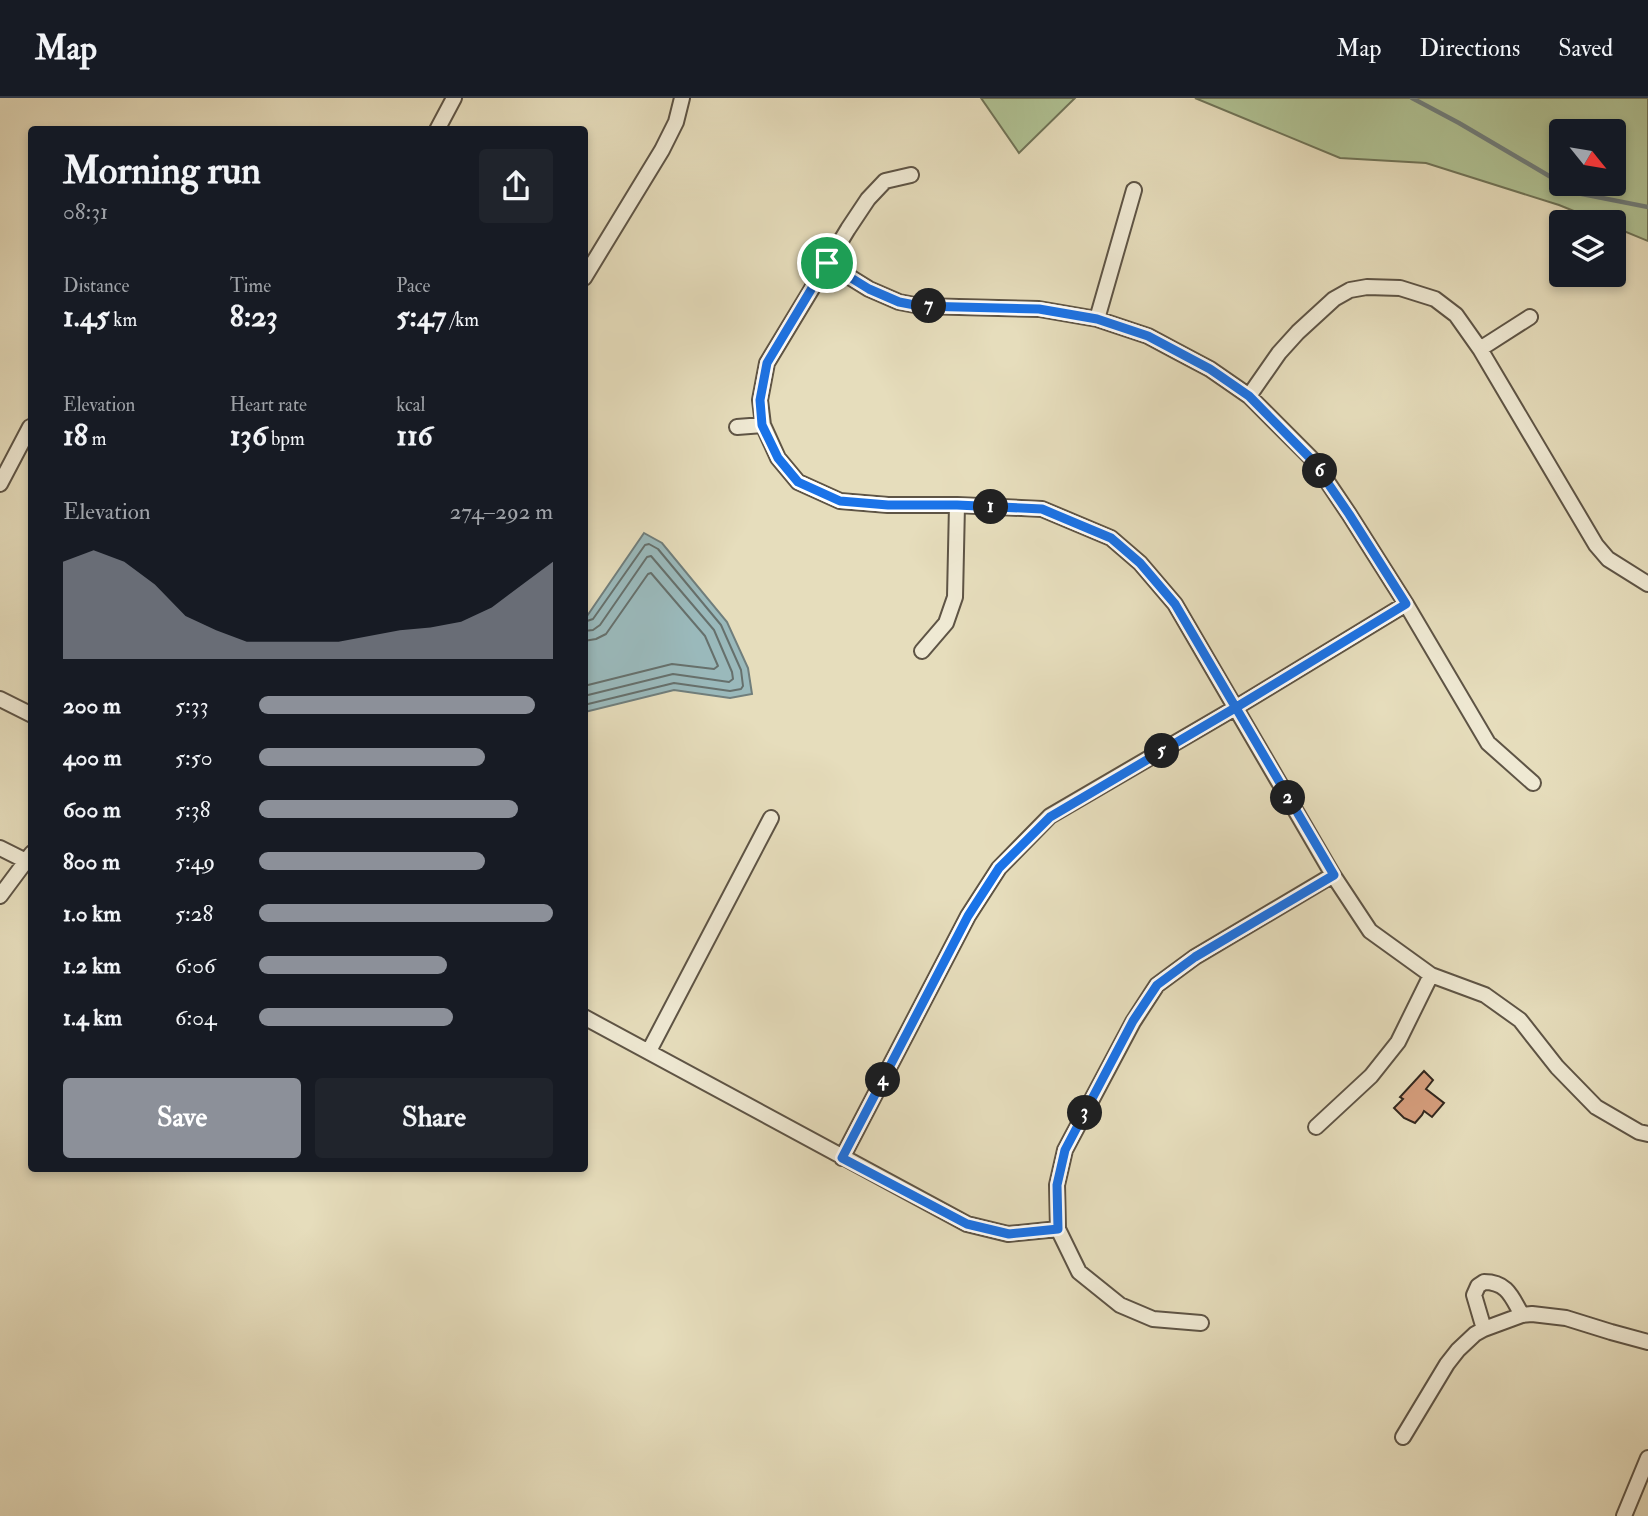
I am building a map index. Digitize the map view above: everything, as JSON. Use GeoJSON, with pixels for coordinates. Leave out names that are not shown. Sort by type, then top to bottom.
{"type":"FeatureCollection","features":[{"type":"Feature","properties":{"kind":"street"},"geometry":{"type":"LineString","coordinates":[[439,126],[454,98]]}},
{"type":"Feature","properties":{"kind":"street"},"geometry":{"type":"LineString","coordinates":[[588,271],[662,150],[676,122],[682,98]]}},
{"type":"Feature","properties":{"kind":"street"},"geometry":{"type":"LineString","coordinates":[[911,175],[886,181],[868,199],[767,363],[760,400],[762,425],[778,458],[798,482],[840,501],[1042,509],[1111,538],[1140,563],[1175,604],[1334,875],[1370,931],[1431,975],[1485,995],[1520,1020],[1557,1067],[1596,1107],[1648,1135]]}},
{"type":"Feature","properties":{"kind":"street"},"geometry":{"type":"LineString","coordinates":[[1097,319],[1134,190]]}},
{"type":"Feature","properties":{"kind":"street"},"geometry":{"type":"LineString","coordinates":[[827,263],[869,289],[899,302],[920,306],[1039,309],[1097,319],[1148,336],[1210,369],[1249,396],[1312,460],[1406,604],[1488,743],[1533,783]]}},
{"type":"Feature","properties":{"kind":"street"},"geometry":{"type":"LineString","coordinates":[[1249,396],[1279,353],[1298,332],[1334,299],[1350,290],[1367,287],[1400,288],[1435,299],[1456,315],[1480,349],[1596,545],[1608,559],[1648,584]]}},
{"type":"Feature","properties":{"kind":"street"},"geometry":{"type":"LineString","coordinates":[[1480,349],[1530,317]]}},
{"type":"Feature","properties":{"kind":"street"},"geometry":{"type":"LineString","coordinates":[[737,427],[762,425]]}},
{"type":"Feature","properties":{"kind":"street"},"geometry":{"type":"LineString","coordinates":[[0,484],[28,431]]}},
{"type":"Feature","properties":{"kind":"street"},"geometry":{"type":"LineString","coordinates":[[922,650],[946,623],[955,597],[957,505]]}},
{"type":"Feature","properties":{"kind":"street"},"geometry":{"type":"LineString","coordinates":[[842,1158],[964,923],[999,868],[1050,817],[1406,604]]}},
{"type":"Feature","properties":{"kind":"street"},"geometry":{"type":"LineString","coordinates":[[0,699],[28,713]]}},
{"type":"Feature","properties":{"kind":"street"},"geometry":{"type":"LineString","coordinates":[[649,1051],[771,818]]}},
{"type":"Feature","properties":{"kind":"street"},"geometry":{"type":"LineString","coordinates":[[0,848],[28,857]]}},
{"type":"Feature","properties":{"kind":"street"},"geometry":{"type":"LineString","coordinates":[[0,896],[28,858]]}},
{"type":"Feature","properties":{"kind":"street"},"geometry":{"type":"LineString","coordinates":[[1201,1323],[1153,1319],[1120,1305],[1079,1272],[1058,1229],[1057,1185],[1065,1150],[1133,1021],[1157,985],[1195,957],[1334,875]]}},
{"type":"Feature","properties":{"kind":"street"},"geometry":{"type":"LineString","coordinates":[[1316,1126],[1371,1076],[1398,1042],[1431,975]]}},
{"type":"Feature","properties":{"kind":"street"},"geometry":{"type":"LineString","coordinates":[[588,1019],[967,1224],[1009,1234],[1058,1229]]}},
{"type":"Feature","properties":{"kind":"street"},"geometry":{"type":"LineString","coordinates":[[1484,1329],[1474,1295],[1478,1286],[1484,1282],[1500,1283],[1507,1289],[1522,1315]]}},
{"type":"Feature","properties":{"kind":"street"},"geometry":{"type":"LineString","coordinates":[[1403,1437],[1447,1364],[1458,1350],[1484,1329],[1532,1314],[1566,1318],[1648,1342]]}},
{"type":"Feature","properties":{"kind":"street"},"geometry":{"type":"LineString","coordinates":[[1624,1516],[1648,1458]]}},
{"type":"Feature","properties":{"kind":"green space"},"geometry":{"type":"Polygon","coordinates":[[[981,98],[1075,98],[1019,153],[981,98]]]}},
{"type":"Feature","properties":{"kind":"green space"},"geometry":{"type":"Polygon","coordinates":[[[1195,98],[1648,98],[1648,241],[1626,232],[1626,210],[1571,210],[1426,163],[1340,158],[1195,98]]]}},
{"type":"Feature","properties":{"kind":"water"},"geometry":{"type":"Polygon","coordinates":[[[644,533],[662,543],[727,622],[748,668],[752,694],[730,698],[674,690],[588,711],[588,615],[644,533]]]}},
{"type":"Feature","properties":{"kind":"building"},"geometry":{"type":"Polygon","coordinates":[[[1424,1071],[1433,1080],[1426,1089],[1444,1103],[1432,1117],[1424,1111],[1415,1123],[1404,1118],[1394,1108],[1403,1099],[1400,1097],[1424,1071]]]}},
{"type":"Feature","properties":{"kind":"waterway"},"geometry":{"type":"LineString","coordinates":[[1412,98],[1549,176]]}},
{"type":"Feature","properties":{"kind":"waterway"},"geometry":{"type":"LineString","coordinates":[[1592,196],[1648,207]]}},
{"type":"Feature","properties":{"kind":"route"},"geometry":{"type":"LineString","coordinates":[[827,263],[767,363],[760,400],[762,425],[778,458],[798,482],[840,501],[1042,509],[1111,538],[1140,563],[1175,604],[1235,708],[1334,875],[1195,957],[1157,985],[1133,1021],[1065,1150],[1057,1185],[1058,1229],[1009,1234],[967,1224],[842,1158],[968,916],[999,868],[1050,817],[1235,708],[1406,604],[1312,460],[1249,396],[1210,369],[1148,336],[1097,319],[1039,309],[920,306],[899,302],[869,289],[827,263]]}}]}
